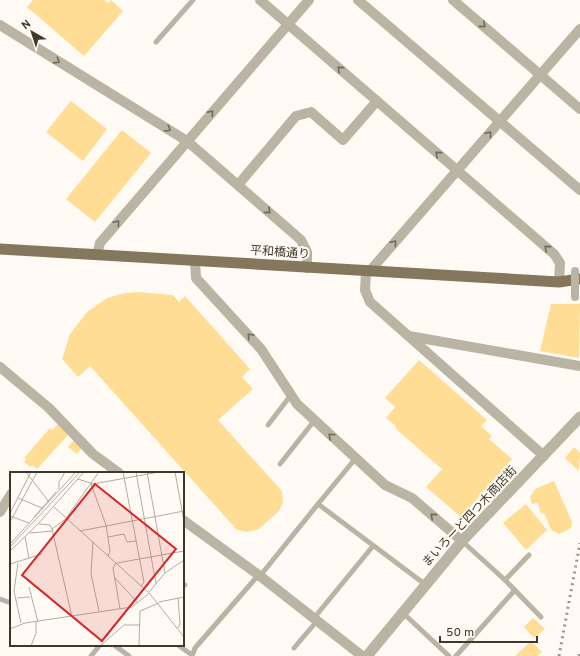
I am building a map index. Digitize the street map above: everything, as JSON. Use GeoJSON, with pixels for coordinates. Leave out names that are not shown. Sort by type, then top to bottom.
{"type":"FeatureCollection","features":[{"type":"Feature","properties":{"kind":"main road","name":"平和橋通り"},"geometry":{"type":"LineString","coordinates":[[0,249],[368,272],[559,282],[578,275]]}},
{"type":"Feature","properties":{"kind":"main road","name":"平和橋通り"},"geometry":{"type":"LineString","coordinates":[[559,282],[577,293]]}},
{"type":"Feature","properties":{"kind":"street"},"geometry":{"type":"LineString","coordinates":[[260,0],[554,254],[560,264],[559,282]]}},
{"type":"Feature","properties":{"kind":"street"},"geometry":{"type":"LineString","coordinates":[[97,255],[100,242],[309,0]]}},
{"type":"Feature","properties":{"kind":"street"},"geometry":{"type":"LineString","coordinates":[[358,0],[580,190]]}},
{"type":"Feature","properties":{"kind":"street"},"geometry":{"type":"LineString","coordinates":[[453,0],[580,109]]}},
{"type":"Feature","properties":{"kind":"street"},"geometry":{"type":"LineString","coordinates":[[0,25],[187,141],[301,240],[307,252],[307,268]]}},
{"type":"Feature","properties":{"kind":"street"},"geometry":{"type":"LineString","coordinates":[[544,456],[408,336],[367,297],[365,283],[368,272],[580,29]]}},
{"type":"Feature","properties":{"kind":"street"},"geometry":{"type":"LineString","coordinates":[[238,185],[296,116],[311,112],[343,140],[377,101]]}},
{"type":"Feature","properties":{"kind":"street"},"geometry":{"type":"LineString","coordinates":[[195,261],[196,278],[262,349],[297,404],[384,485],[412,498],[462,541]]}},
{"type":"Feature","properties":{"kind":"street"},"geometry":{"type":"LineString","coordinates":[[577,293],[578,275]]}},
{"type":"Feature","properties":{"kind":"street"},"geometry":{"type":"LineString","coordinates":[[408,336],[580,366]]}},
{"type":"Feature","properties":{"kind":"street"},"geometry":{"type":"LineString","coordinates":[[0,367],[49,408],[93,454],[118,472]]}},
{"type":"Feature","properties":{"kind":"street","name":"まいろーど四つ木商店街"},"geometry":{"type":"LineString","coordinates":[[368,656],[462,541],[580,417]]}},
{"type":"Feature","properties":{"kind":"street"},"geometry":{"type":"LineString","coordinates":[[0,512],[10,496]]}},
{"type":"Feature","properties":{"kind":"street"},"geometry":{"type":"LineString","coordinates":[[184,521],[260,576],[362,656]]}},
{"type":"Feature","properties":{"kind":"lane"},"geometry":{"type":"LineString","coordinates":[[156,42],[193,0]]}},
{"type":"Feature","properties":{"kind":"lane"},"geometry":{"type":"LineString","coordinates":[[268,425],[290,395]]}},
{"type":"Feature","properties":{"kind":"lane"},"geometry":{"type":"LineString","coordinates":[[280,464],[314,421]]}},
{"type":"Feature","properties":{"kind":"lane"},"geometry":{"type":"LineString","coordinates":[[179,646],[192,656],[200,642],[255,579],[260,576],[355,459]]}},
{"type":"Feature","properties":{"kind":"lane"},"geometry":{"type":"LineString","coordinates":[[318,504],[426,585]]}},
{"type":"Feature","properties":{"kind":"lane"},"geometry":{"type":"LineString","coordinates":[[462,541],[505,580],[541,617]]}},
{"type":"Feature","properties":{"kind":"lane"},"geometry":{"type":"LineString","coordinates":[[294,648],[373,546]]}},
{"type":"Feature","properties":{"kind":"lane"},"geometry":{"type":"LineString","coordinates":[[505,580],[530,555]]}},
{"type":"Feature","properties":{"kind":"lane"},"geometry":{"type":"LineString","coordinates":[[456,656],[515,590]]}},
{"type":"Feature","properties":{"kind":"lane"},"geometry":{"type":"LineString","coordinates":[[0,599],[10,603]]}},
{"type":"Feature","properties":{"kind":"lane"},"geometry":{"type":"LineString","coordinates":[[403,613],[449,656]]}},
{"type":"Feature","properties":{"kind":"lane"},"geometry":{"type":"LineString","coordinates":[[91,656],[99,646]]}},
{"type":"Feature","properties":{"kind":"lane"},"geometry":{"type":"LineString","coordinates":[[115,646],[128,656]]}},
{"type":"Feature","properties":{"kind":"building"},"geometry":{"type":"Polygon","coordinates":[[[33,0],[104,0],[108,3],[111,0],[123,11],[84,56],[27,7],[33,0]]]}},
{"type":"Feature","properties":{"kind":"building"},"geometry":{"type":"Polygon","coordinates":[[[71,101],[107,129],[83,161],[46,132],[71,101]]]}},
{"type":"Feature","properties":{"kind":"building"},"geometry":{"type":"Polygon","coordinates":[[[122,130],[151,153],[95,222],[66,199],[122,130]]]}},
{"type":"Feature","properties":{"kind":"building"},"geometry":{"type":"Polygon","coordinates":[[[138,292],[173,295],[179,302],[185,296],[250,369],[242,377],[253,389],[218,420],[282,491],[283,502],[279,511],[259,529],[247,532],[237,530],[90,366],[78,377],[62,359],[70,334],[87,312],[107,298],[125,293],[138,292]]]}},
{"type":"Feature","properties":{"kind":"building"},"geometry":{"type":"Polygon","coordinates":[[[551,304],[580,304],[579,358],[540,351],[551,304]]]}},
{"type":"Feature","properties":{"kind":"building"},"geometry":{"type":"Polygon","coordinates":[[[419,360],[487,420],[481,426],[492,436],[489,439],[512,459],[461,517],[426,487],[442,469],[395,428],[396,426],[386,418],[395,407],[385,398],[419,360]]]}},
{"type":"Feature","properties":{"kind":"building"},"geometry":{"type":"Polygon","coordinates":[[[59,423],[68,435],[37,469],[33,465],[30,467],[24,462],[26,459],[24,458],[50,428],[52,430],[59,423]]]}},
{"type":"Feature","properties":{"kind":"building"},"geometry":{"type":"Polygon","coordinates":[[[73,441],[82,448],[77,454],[68,447],[73,441]]]}},
{"type":"Feature","properties":{"kind":"building"},"geometry":{"type":"Polygon","coordinates":[[[574,447],[580,453],[579,471],[565,458],[574,447]]]}},
{"type":"Feature","properties":{"kind":"building"},"geometry":{"type":"Polygon","coordinates":[[[554,481],[572,522],[571,528],[559,534],[551,530],[544,513],[541,514],[538,503],[532,504],[530,497],[535,489],[554,481]]]}},
{"type":"Feature","properties":{"kind":"building"},"geometry":{"type":"Polygon","coordinates":[[[526,504],[547,530],[526,550],[503,523],[526,504]]]}},
{"type":"Feature","properties":{"kind":"building"},"geometry":{"type":"Polygon","coordinates":[[[533,618],[545,629],[534,638],[524,627],[533,618]]]}},
{"type":"Feature","properties":{"kind":"building"},"geometry":{"type":"Polygon","coordinates":[[[531,641],[542,652],[537,656],[515,656],[531,641]]]}},
{"type":"Feature","properties":{"kind":"railway"},"geometry":{"type":"LineString","coordinates":[[559,656],[580,543]]}}]}
